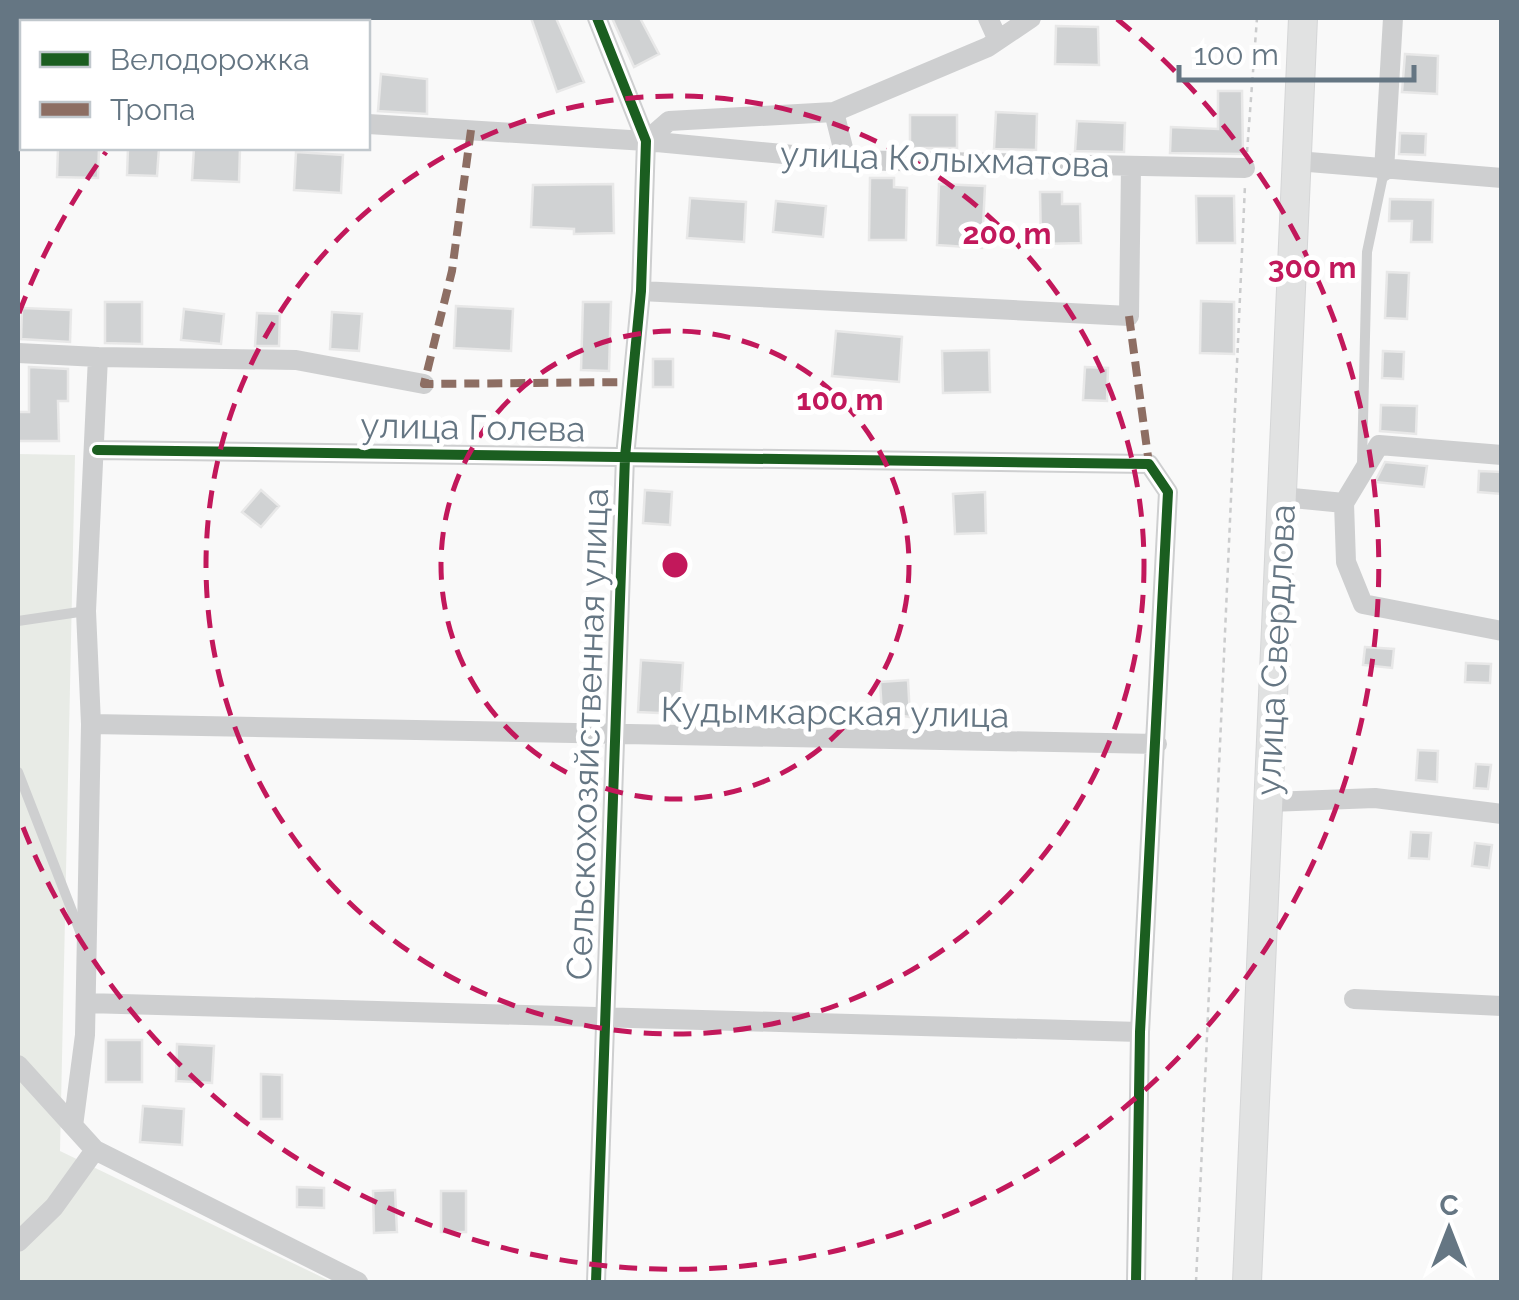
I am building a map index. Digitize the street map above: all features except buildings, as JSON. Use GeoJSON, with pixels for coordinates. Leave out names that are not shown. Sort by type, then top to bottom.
{"type":"FeatureCollection","features":[{"type":"Feature","properties":{"kind":"main road","name":"улица Свердлова"},"geometry":{"type":"LineString","coordinates":[[1248,1282],[1303,18]]}},
{"type":"Feature","properties":{"kind":"street","name":"Сельскохозяйственная улица"},"geometry":{"type":"LineString","coordinates":[[596,1282],[625,456],[641,291],[646,141],[597,18]]}},
{"type":"Feature","properties":{"kind":"street"},"geometry":{"type":"LineString","coordinates":[[988,18],[998,40]]}},
{"type":"Feature","properties":{"kind":"street","name":"улица Колыхматова"},"geometry":{"type":"LineString","coordinates":[[646,141],[669,121],[834,112],[998,40],[1032,18]]}},
{"type":"Feature","properties":{"kind":"street"},"geometry":{"type":"LineString","coordinates":[[1384,171],[1393,18]]}},
{"type":"Feature","properties":{"kind":"street"},"geometry":{"type":"LineString","coordinates":[[834,112],[846,160]]}},
{"type":"Feature","properties":{"kind":"street","name":"улица Колыхматова"},"geometry":{"type":"LineString","coordinates":[[370,124],[646,141],[846,160],[1245,168]]}},
{"type":"Feature","properties":{"kind":"street"},"geometry":{"type":"LineString","coordinates":[[1296,160],[1384,171],[1502,178]]}},
{"type":"Feature","properties":{"kind":"street"},"geometry":{"type":"LineString","coordinates":[[641,291],[1129,316],[1131,166]]}},
{"type":"Feature","properties":{"kind":"street"},"geometry":{"type":"LineString","coordinates":[[18,353],[296,360],[424,384]]}},
{"type":"Feature","properties":{"kind":"street"},"geometry":{"type":"LineString","coordinates":[[73,1126],[86,1002],[84,940],[91,724],[86,611],[97,450],[98,357]]}},
{"type":"Feature","properties":{"kind":"street"},"geometry":{"type":"LineString","coordinates":[[1502,455],[1379,445],[1344,503],[1346,562],[1363,604],[1502,631]]}},
{"type":"Feature","properties":{"kind":"street","name":"улица Голева"},"geometry":{"type":"LineString","coordinates":[[97,450],[1148,464],[1168,492],[1158,744]]}},
{"type":"Feature","properties":{"kind":"street"},"geometry":{"type":"LineString","coordinates":[[1282,496],[1344,503]]}},
{"type":"Feature","properties":{"kind":"street","name":"Кудымкарская улица"},"geometry":{"type":"LineString","coordinates":[[91,724],[615,737],[1158,744]]}},
{"type":"Feature","properties":{"kind":"street"},"geometry":{"type":"LineString","coordinates":[[1136,1282],[1140,1032],[1158,744]]}},
{"type":"Feature","properties":{"kind":"street"},"geometry":{"type":"LineString","coordinates":[[1268,802],[1375,798],[1502,814]]}},
{"type":"Feature","properties":{"kind":"street"},"geometry":{"type":"LineString","coordinates":[[1354,999],[1502,1006]]}},
{"type":"Feature","properties":{"kind":"street"},"geometry":{"type":"LineString","coordinates":[[86,1002],[1140,1032]]}},
{"type":"Feature","properties":{"kind":"street"},"geometry":{"type":"LineString","coordinates":[[18,1065],[95,1150],[358,1282]]}},
{"type":"Feature","properties":{"kind":"street"},"geometry":{"type":"LineString","coordinates":[[18,1242],[54,1207],[95,1150]]}},
{"type":"Feature","properties":{"kind":"lane"},"geometry":{"type":"LineString","coordinates":[[1362,474],[1367,252],[1384,171]]}},
{"type":"Feature","properties":{"kind":"lane"},"geometry":{"type":"LineString","coordinates":[[18,621],[86,611]]}},
{"type":"Feature","properties":{"kind":"lane"},"geometry":{"type":"LineString","coordinates":[[18,772],[84,940]]}},
{"type":"Feature","properties":{"kind":"path"},"geometry":{"type":"LineString","coordinates":[[1196,1282],[1245,168],[1257,18]]}},
{"type":"Feature","properties":{"kind":"shaded area"},"geometry":{"type":"Polygon","coordinates":[[[18,18],[380,18],[20,20],[18,107],[18,18]]]}},
{"type":"Feature","properties":{"kind":"shaded area"},"geometry":{"type":"Polygon","coordinates":[[[18,454],[75,455],[60,1151],[332,1282],[18,1282],[18,454]]]}},
{"type":"Feature","properties":{"kind":"marked path"},"geometry":{"type":"LineString","coordinates":[[471,130],[452,271],[424,384],[632,382]]}},
{"type":"Feature","properties":{"kind":"marked path"},"geometry":{"type":"LineString","coordinates":[[1129,316],[1149,464]]}},
{"type":"Feature","properties":{"kind":"cycle path"},"geometry":{"type":"LineString","coordinates":[[596,1282],[625,457],[641,291],[646,141],[597,18]]}},
{"type":"Feature","properties":{"kind":"cycle path"},"geometry":{"type":"LineString","coordinates":[[97,450],[1149,464],[1168,492],[1140,1032],[1136,1282]]}}]}
